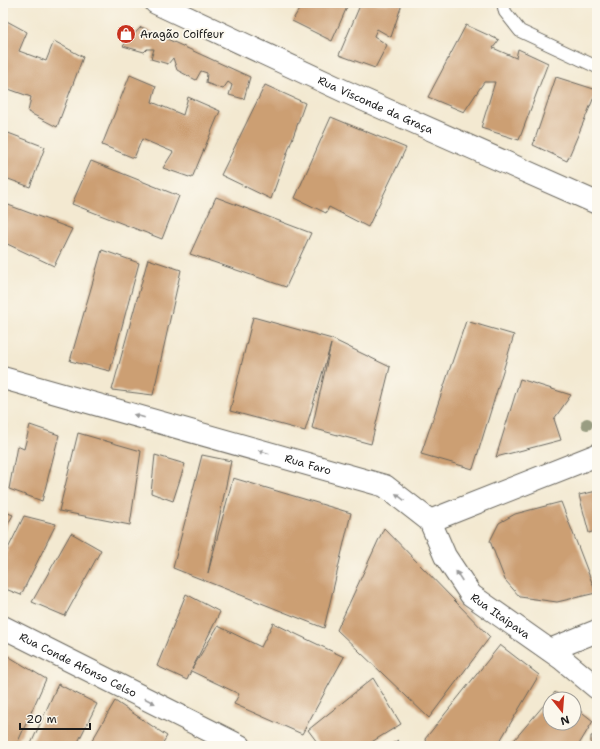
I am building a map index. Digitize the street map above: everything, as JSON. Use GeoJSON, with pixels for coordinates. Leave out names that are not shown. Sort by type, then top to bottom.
{"type":"FeatureCollection","features":[{"type":"Feature","properties":{"kind":"street","name":"Rua Visconde da Graça"},"geometry":{"type":"LineString","coordinates":[[156,3],[344,91],[597,203]]}},
{"type":"Feature","properties":{"kind":"street","name":"Rua Faro"},"geometry":{"type":"LineString","coordinates":[[3,378],[385,486],[430,521]]}},
{"type":"Feature","properties":{"kind":"street"},"geometry":{"type":"LineString","coordinates":[[430,521],[597,455]]}},
{"type":"Feature","properties":{"kind":"street","name":"Rua Itaipava"},"geometry":{"type":"LineString","coordinates":[[430,521],[445,556],[471,595],[550,650],[597,688]]}},
{"type":"Feature","properties":{"kind":"street","name":"Rua Conde Afonso Celso"},"geometry":{"type":"LineString","coordinates":[[3,627],[240,746]]}},
{"type":"Feature","properties":{"kind":"street"},"geometry":{"type":"LineString","coordinates":[[550,650],[597,631]]}},
{"type":"Feature","properties":{"kind":"lane"},"geometry":{"type":"LineString","coordinates":[[503,3],[505,12],[520,31],[597,67]]}},
{"type":"Feature","properties":{"kind":"building"},"geometry":{"type":"Polygon","coordinates":[[[303,3],[338,3],[347,7],[332,41],[292,21],[303,3]]]}},
{"type":"Feature","properties":{"kind":"building"},"geometry":{"type":"Polygon","coordinates":[[[361,3],[402,4],[391,37],[377,29],[374,36],[387,45],[375,68],[339,55],[361,3]]]}},
{"type":"Feature","properties":{"kind":"building"},"geometry":{"type":"Polygon","coordinates":[[[3,19],[27,32],[19,51],[46,61],[54,41],[83,57],[57,127],[28,112],[31,97],[3,87],[3,19]]]}},
{"type":"Feature","properties":{"kind":"building"},"geometry":{"type":"Polygon","coordinates":[[[466,25],[499,40],[493,48],[516,58],[518,49],[548,63],[519,140],[481,128],[495,82],[484,82],[464,112],[428,97],[466,25]]]}},
{"type":"Feature","properties":{"kind":"building"},"geometry":{"type":"Polygon","coordinates":[[[141,27],[250,77],[244,99],[229,95],[232,85],[228,82],[223,89],[206,83],[207,73],[201,71],[196,80],[177,70],[173,58],[168,64],[151,59],[154,49],[147,49],[144,52],[123,46],[141,27]]]}},
{"type":"Feature","properties":{"kind":"building"},"geometry":{"type":"Polygon","coordinates":[[[130,75],[156,86],[152,102],[183,115],[188,97],[220,111],[192,178],[163,168],[173,152],[142,139],[134,158],[102,145],[130,75]]]}},
{"type":"Feature","properties":{"kind":"building"},"geometry":{"type":"Polygon","coordinates":[[[556,77],[597,90],[567,161],[533,145],[556,77]]]}},
{"type":"Feature","properties":{"kind":"building"},"geometry":{"type":"Polygon","coordinates":[[[265,85],[305,103],[271,199],[221,175],[265,85]]]}},
{"type":"Feature","properties":{"kind":"building"},"geometry":{"type":"Polygon","coordinates":[[[331,117],[406,148],[368,227],[329,207],[326,213],[295,198],[331,117]]]}},
{"type":"Feature","properties":{"kind":"building"},"geometry":{"type":"Polygon","coordinates":[[[3,131],[45,147],[30,187],[3,177],[3,131]]]}},
{"type":"Feature","properties":{"kind":"building"},"geometry":{"type":"Polygon","coordinates":[[[91,161],[179,196],[162,239],[72,204],[91,161]]]}},
{"type":"Feature","properties":{"kind":"building"},"geometry":{"type":"Polygon","coordinates":[[[216,197],[311,233],[286,287],[190,254],[216,197]]]}},
{"type":"Feature","properties":{"kind":"building"},"geometry":{"type":"Polygon","coordinates":[[[3,203],[72,229],[54,266],[3,242],[3,203]]]}},
{"type":"Feature","properties":{"kind":"building"},"geometry":{"type":"Polygon","coordinates":[[[102,250],[139,263],[110,371],[70,361],[102,250]]]}},
{"type":"Feature","properties":{"kind":"building"},"geometry":{"type":"Polygon","coordinates":[[[148,259],[181,270],[153,395],[112,390],[148,259]]]}},
{"type":"Feature","properties":{"kind":"building"},"geometry":{"type":"Polygon","coordinates":[[[253,317],[332,339],[390,367],[371,444],[312,428],[331,344],[305,431],[230,411],[253,317]]]}},
{"type":"Feature","properties":{"kind":"building"},"geometry":{"type":"Polygon","coordinates":[[[466,321],[514,335],[473,469],[421,454],[466,321]]]}},
{"type":"Feature","properties":{"kind":"building"},"geometry":{"type":"Polygon","coordinates":[[[520,379],[571,395],[554,419],[561,440],[496,457],[520,379]]]}},
{"type":"Feature","properties":{"kind":"building"},"geometry":{"type":"Polygon","coordinates":[[[3,423],[7,425],[3,437],[3,423]]]}},
{"type":"Feature","properties":{"kind":"building"},"geometry":{"type":"Polygon","coordinates":[[[30,425],[59,435],[42,501],[9,489],[17,446],[24,449],[30,425]]]}},
{"type":"Feature","properties":{"kind":"building"},"geometry":{"type":"Polygon","coordinates":[[[78,433],[141,451],[130,525],[59,511],[78,433]]]}},
{"type":"Feature","properties":{"kind":"building"},"geometry":{"type":"Polygon","coordinates":[[[155,455],[185,464],[173,501],[151,493],[155,455]]]}},
{"type":"Feature","properties":{"kind":"building"},"geometry":{"type":"Polygon","coordinates":[[[202,455],[231,461],[208,573],[233,478],[351,513],[324,628],[173,568],[202,455]]]}},
{"type":"Feature","properties":{"kind":"building"},"geometry":{"type":"Polygon","coordinates":[[[597,491],[597,530],[589,533],[579,495],[597,491]]]}},
{"type":"Feature","properties":{"kind":"building"},"geometry":{"type":"Polygon","coordinates":[[[561,502],[596,593],[557,602],[520,597],[505,580],[490,541],[499,523],[515,514],[561,502]]]}},
{"type":"Feature","properties":{"kind":"building"},"geometry":{"type":"Polygon","coordinates":[[[3,511],[13,515],[3,533],[3,511]]]}},
{"type":"Feature","properties":{"kind":"building"},"geometry":{"type":"Polygon","coordinates":[[[24,516],[56,524],[21,595],[3,588],[3,559],[24,516]]]}},
{"type":"Feature","properties":{"kind":"building"},"geometry":{"type":"Polygon","coordinates":[[[384,528],[490,637],[429,718],[337,630],[384,528]]]}},
{"type":"Feature","properties":{"kind":"building"},"geometry":{"type":"Polygon","coordinates":[[[71,533],[101,550],[65,616],[32,602],[71,533]]]}},
{"type":"Feature","properties":{"kind":"building"},"geometry":{"type":"Polygon","coordinates":[[[186,594],[220,612],[192,669],[218,626],[261,647],[273,623],[344,657],[302,734],[234,704],[239,694],[191,671],[187,680],[157,666],[186,594]]]}},
{"type":"Feature","properties":{"kind":"building"},"geometry":{"type":"Polygon","coordinates":[[[500,645],[539,675],[497,746],[427,746],[425,739],[500,645]]]}},
{"type":"Feature","properties":{"kind":"building"},"geometry":{"type":"Polygon","coordinates":[[[3,653],[46,679],[16,746],[3,746],[3,653]]]}},
{"type":"Feature","properties":{"kind":"building"},"geometry":{"type":"Polygon","coordinates":[[[373,678],[401,724],[365,746],[320,746],[308,730],[373,678]]]}},
{"type":"Feature","properties":{"kind":"building"},"geometry":{"type":"Polygon","coordinates":[[[58,684],[97,704],[76,746],[30,746],[58,684]]]}},
{"type":"Feature","properties":{"kind":"building"},"geometry":{"type":"Polygon","coordinates":[[[115,701],[167,736],[161,746],[89,746],[115,701]]]}},
{"type":"Feature","properties":{"kind":"building"},"geometry":{"type":"Polygon","coordinates":[[[542,707],[542,731],[582,731],[582,712],[593,721],[578,746],[509,746],[542,707]]]}},
{"type":"Feature","properties":{"kind":"building"},"geometry":{"type":"Polygon","coordinates":[[[597,735],[597,746],[591,746],[591,736],[597,735]]]}},
{"type":"Feature","properties":{"kind":"building"},"geometry":{"type":"Polygon","coordinates":[[[398,740],[401,746],[389,746],[398,740]]]}},
{"type":"Feature","properties":{"kind":"place","name":"Aragão Coiffeur"},"geometry":{"type":"Point","coordinates":[126,34]}}]}
